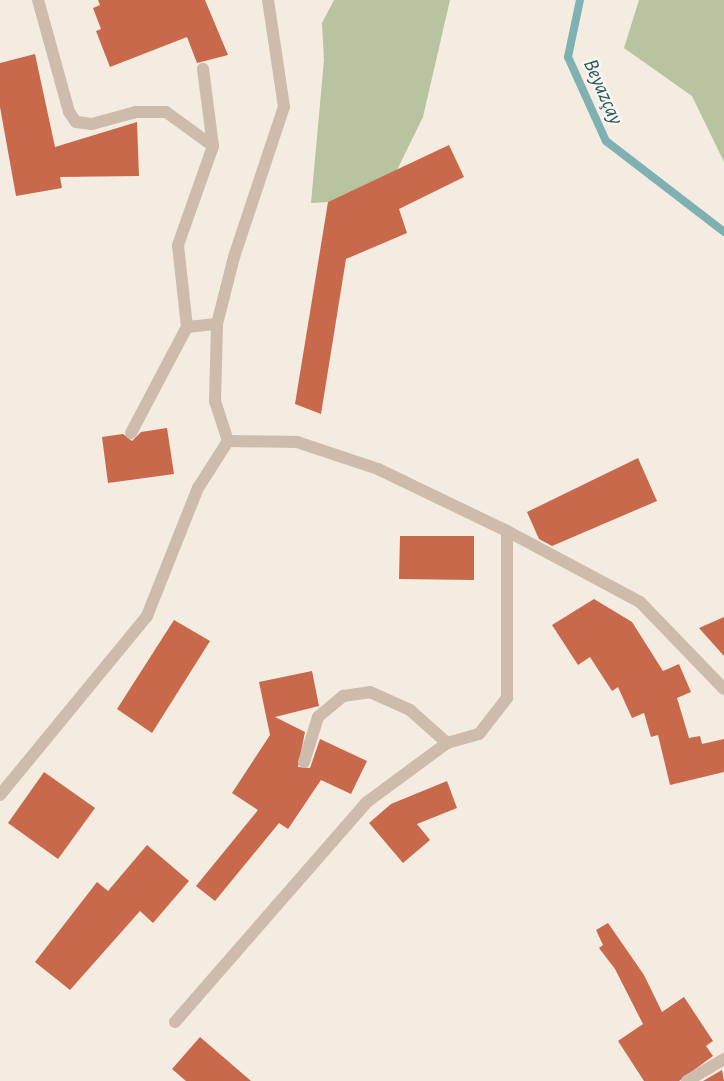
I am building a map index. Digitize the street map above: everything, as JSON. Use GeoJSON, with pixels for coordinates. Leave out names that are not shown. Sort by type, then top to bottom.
{"type":"FeatureCollection","features":[{"type":"Feature","properties":{"kind":"street"},"geometry":{"type":"LineString","coordinates":[[38,0],[69,112],[76,122],[92,124],[136,112],[166,112],[213,146]]}},
{"type":"Feature","properties":{"kind":"street"},"geometry":{"type":"LineString","coordinates":[[228,442],[215,401],[217,324],[234,257],[284,107],[268,0]]}},
{"type":"Feature","properties":{"kind":"street"},"geometry":{"type":"LineString","coordinates":[[131,433],[187,328],[178,245],[213,146],[203,69]]}},
{"type":"Feature","properties":{"kind":"street"},"geometry":{"type":"LineString","coordinates":[[187,328],[217,324]]}},
{"type":"Feature","properties":{"kind":"street"},"geometry":{"type":"LineString","coordinates":[[228,442],[297,442],[378,469],[508,531],[640,602],[724,689]]}},
{"type":"Feature","properties":{"kind":"street"},"geometry":{"type":"LineString","coordinates":[[0,795],[148,616],[198,488],[228,442]]}},
{"type":"Feature","properties":{"kind":"street"},"geometry":{"type":"LineString","coordinates":[[175,1022],[367,802],[447,743],[479,734],[507,698],[508,531]]}},
{"type":"Feature","properties":{"kind":"street"},"geometry":{"type":"LineString","coordinates":[[304,762],[318,717],[343,696],[370,692],[410,710],[447,743]]}},
{"type":"Feature","properties":{"kind":"street"},"geometry":{"type":"LineString","coordinates":[[687,1081],[724,1059]]}},
{"type":"Feature","properties":{"kind":"green space"},"geometry":{"type":"Polygon","coordinates":[[[334,0],[450,0],[423,117],[397,170],[328,202],[311,203],[324,60],[322,23],[334,0]]]}},
{"type":"Feature","properties":{"kind":"green space"},"geometry":{"type":"Polygon","coordinates":[[[639,0],[724,0],[724,162],[692,96],[624,48],[639,0]]]}},
{"type":"Feature","properties":{"kind":"building"},"geometry":{"type":"Polygon","coordinates":[[[98,0],[205,0],[228,55],[197,63],[187,37],[110,67],[96,31],[101,29],[93,8],[100,5],[98,0]]]}},
{"type":"Feature","properties":{"kind":"building"},"geometry":{"type":"Polygon","coordinates":[[[35,54],[55,147],[137,122],[139,176],[60,177],[62,188],[16,196],[0,107],[0,63],[35,54]]]}},
{"type":"Feature","properties":{"kind":"building"},"geometry":{"type":"Polygon","coordinates":[[[449,145],[464,177],[399,209],[407,233],[346,259],[321,414],[295,404],[328,202],[449,145]]]}},
{"type":"Feature","properties":{"kind":"building"},"geometry":{"type":"Polygon","coordinates":[[[167,428],[174,474],[108,483],[102,437],[123,434],[132,441],[141,432],[167,428]]]}},
{"type":"Feature","properties":{"kind":"building"},"geometry":{"type":"Polygon","coordinates":[[[638,458],[657,501],[552,546],[539,539],[527,512],[638,458]]]}},
{"type":"Feature","properties":{"kind":"building"},"geometry":{"type":"Polygon","coordinates":[[[400,536],[474,536],[474,580],[399,579],[400,536]]]}},
{"type":"Feature","properties":{"kind":"building"},"geometry":{"type":"Polygon","coordinates":[[[594,599],[632,622],[663,671],[679,664],[691,692],[677,698],[689,738],[700,736],[702,744],[724,739],[724,772],[670,785],[658,735],[651,737],[644,713],[632,718],[618,687],[612,691],[590,657],[578,665],[552,625],[594,599]]]}},
{"type":"Feature","properties":{"kind":"building"},"geometry":{"type":"Polygon","coordinates":[[[724,617],[724,656],[699,628],[724,617]]]}},
{"type":"Feature","properties":{"kind":"building"},"geometry":{"type":"Polygon","coordinates":[[[174,620],[210,641],[152,733],[117,709],[174,620]]]}},
{"type":"Feature","properties":{"kind":"building"},"geometry":{"type":"Polygon","coordinates":[[[312,671],[319,706],[275,717],[305,732],[298,767],[310,768],[320,739],[367,761],[351,794],[321,780],[288,829],[279,823],[215,901],[196,886],[258,810],[232,793],[270,735],[259,682],[312,671]]]}},
{"type":"Feature","properties":{"kind":"building"},"geometry":{"type":"Polygon","coordinates":[[[44,772],[95,808],[58,859],[8,823],[44,772]]]}},
{"type":"Feature","properties":{"kind":"building"},"geometry":{"type":"Polygon","coordinates":[[[447,781],[457,808],[417,824],[430,840],[403,863],[369,823],[391,804],[447,781]]]}},
{"type":"Feature","properties":{"kind":"building"},"geometry":{"type":"Polygon","coordinates":[[[147,845],[189,881],[153,923],[140,911],[70,990],[35,962],[97,882],[108,891],[147,845]]]}},
{"type":"Feature","properties":{"kind":"building"},"geometry":{"type":"Polygon","coordinates":[[[608,923],[644,975],[662,1012],[684,997],[713,1041],[706,1046],[713,1056],[679,1081],[644,1081],[618,1041],[643,1024],[615,969],[599,948],[603,945],[596,930],[608,923]]]}},
{"type":"Feature","properties":{"kind":"building"},"geometry":{"type":"Polygon","coordinates":[[[200,1037],[251,1081],[186,1081],[172,1069],[200,1037]]]}},
{"type":"Feature","properties":{"kind":"building"},"geometry":{"type":"Polygon","coordinates":[[[722,1070],[724,1081],[703,1081],[722,1070]]]}},
{"type":"Feature","properties":{"kind":"waterway","name":"Beyazçay"},"geometry":{"type":"LineString","coordinates":[[580,0],[568,57],[606,141],[724,232]]}}]}
